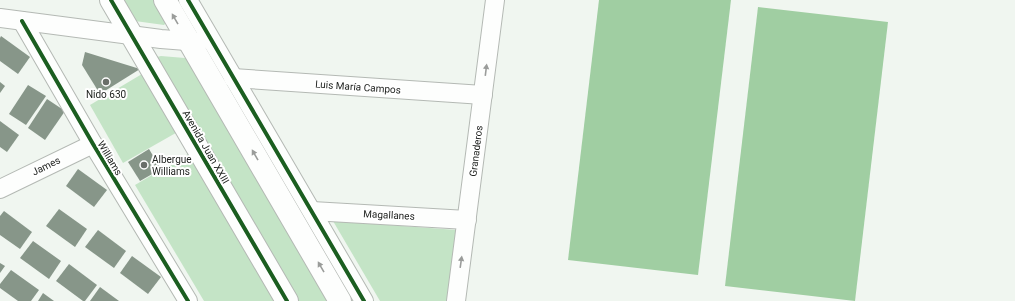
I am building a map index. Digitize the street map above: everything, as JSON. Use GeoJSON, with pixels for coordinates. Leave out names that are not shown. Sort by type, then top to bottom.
{"type":"FeatureCollection","features":[{"type":"Feature","properties":{"kind":"street","name":"Avenida Juan XXIII"},"geometry":{"type":"LineString","coordinates":[[111,0],[287,301]]}},
{"type":"Feature","properties":{"kind":"street"},"geometry":{"type":"LineString","coordinates":[[165,0],[340,301]]}},
{"type":"Feature","properties":{"kind":"street"},"geometry":{"type":"LineString","coordinates":[[188,0],[364,301]]}},
{"type":"Feature","properties":{"kind":"street","name":"Granaderos"},"geometry":{"type":"LineString","coordinates":[[456,301],[495,0]]}},
{"type":"Feature","properties":{"kind":"street"},"geometry":{"type":"LineString","coordinates":[[0,18],[189,42],[214,43]]}},
{"type":"Feature","properties":{"kind":"street","name":"Williams"},"geometry":{"type":"LineString","coordinates":[[22,21],[93,144],[188,301]]}},
{"type":"Feature","properties":{"kind":"street","name":"Luis María Campos"},"geometry":{"type":"LineString","coordinates":[[233,78],[483,96]]}},
{"type":"Feature","properties":{"kind":"street","name":"James"},"geometry":{"type":"LineString","coordinates":[[0,189],[93,144]]}},
{"type":"Feature","properties":{"kind":"street","name":"Magallanes"},"geometry":{"type":"LineString","coordinates":[[312,211],[467,220]]}},
{"type":"Feature","properties":{"kind":"shaded area"},"geometry":{"type":"Polygon","coordinates":[[[119,0],[157,0],[167,22],[164,25],[135,21],[119,0]]]}},
{"type":"Feature","properties":{"kind":"shaded area"},"geometry":{"type":"Polygon","coordinates":[[[599,0],[731,0],[698,275],[568,260],[599,0]]]}},
{"type":"Feature","properties":{"kind":"shaded area"},"geometry":{"type":"Polygon","coordinates":[[[758,7],[888,22],[855,301],[725,286],[758,7]]]}},
{"type":"Feature","properties":{"kind":"shaded area"},"geometry":{"type":"Polygon","coordinates":[[[161,56],[191,60],[333,301],[295,301],[155,61],[157,57],[161,56]]]}},
{"type":"Feature","properties":{"kind":"shaded area"},"geometry":{"type":"Polygon","coordinates":[[[147,71],[181,130],[123,163],[90,105],[147,71]]]}},
{"type":"Feature","properties":{"kind":"shaded area"},"geometry":{"type":"Polygon","coordinates":[[[193,151],[281,301],[204,301],[135,185],[193,151]]]}},
{"type":"Feature","properties":{"kind":"shaded area"},"geometry":{"type":"Polygon","coordinates":[[[333,221],[457,230],[448,301],[380,301],[333,221]]]}},
{"type":"Feature","properties":{"kind":"building"},"geometry":{"type":"Polygon","coordinates":[[[1,36],[30,57],[18,74],[0,61],[1,36]]]}},
{"type":"Feature","properties":{"kind":"building","name":"Nido 630"},"geometry":{"type":"Polygon","coordinates":[[[85,52],[140,69],[100,94],[82,65],[85,52]]]}},
{"type":"Feature","properties":{"kind":"building"},"geometry":{"type":"Polygon","coordinates":[[[0,82],[5,86],[0,93],[0,82]]]}},
{"type":"Feature","properties":{"kind":"building"},"geometry":{"type":"Polygon","coordinates":[[[28,85],[46,96],[26,125],[9,114],[28,85]]]}},
{"type":"Feature","properties":{"kind":"building"},"geometry":{"type":"Polygon","coordinates":[[[47,99],[65,111],[45,140],[28,128],[47,99]]]}},
{"type":"Feature","properties":{"kind":"building"},"geometry":{"type":"Polygon","coordinates":[[[0,121],[19,135],[7,152],[0,147],[0,121]]]}},
{"type":"Feature","properties":{"kind":"building","name":"Albergue Williams"},"geometry":{"type":"Polygon","coordinates":[[[149,149],[161,169],[140,181],[128,162],[149,149]]]}},
{"type":"Feature","properties":{"kind":"building"},"geometry":{"type":"Polygon","coordinates":[[[78,169],[107,190],[94,207],[66,186],[78,169]]]}},
{"type":"Feature","properties":{"kind":"building"},"geometry":{"type":"Polygon","coordinates":[[[59,209],[87,229],[75,247],[46,226],[59,209]]]}},
{"type":"Feature","properties":{"kind":"building"},"geometry":{"type":"Polygon","coordinates":[[[4,211],[32,232],[20,249],[0,235],[0,216],[4,211]]]}},
{"type":"Feature","properties":{"kind":"building"},"geometry":{"type":"Polygon","coordinates":[[[98,230],[126,251],[114,268],[85,247],[98,230]]]}},
{"type":"Feature","properties":{"kind":"building"},"geometry":{"type":"Polygon","coordinates":[[[33,241],[61,261],[49,279],[20,258],[33,241]]]}},
{"type":"Feature","properties":{"kind":"building"},"geometry":{"type":"Polygon","coordinates":[[[132,256],[161,277],[148,294],[120,273],[132,256]]]}},
{"type":"Feature","properties":{"kind":"building"},"geometry":{"type":"Polygon","coordinates":[[[0,263],[5,266],[0,273],[0,263]]]}},
{"type":"Feature","properties":{"kind":"building"},"geometry":{"type":"Polygon","coordinates":[[[69,264],[97,285],[85,301],[56,281],[69,264]]]}},
{"type":"Feature","properties":{"kind":"building"},"geometry":{"type":"Polygon","coordinates":[[[11,270],[39,290],[31,301],[18,301],[0,288],[0,284],[11,270]]]}},
{"type":"Feature","properties":{"kind":"building"},"geometry":{"type":"Polygon","coordinates":[[[100,287],[119,301],[90,301],[100,287]]]}},
{"type":"Feature","properties":{"kind":"building"},"geometry":{"type":"Polygon","coordinates":[[[43,293],[54,301],[38,301],[43,293]]]}},
{"type":"Feature","properties":{"kind":"cycle path"},"geometry":{"type":"LineString","coordinates":[[111,0],[287,301]]}},
{"type":"Feature","properties":{"kind":"cycle path"},"geometry":{"type":"LineString","coordinates":[[188,0],[364,301]]}},
{"type":"Feature","properties":{"kind":"cycle path"},"geometry":{"type":"LineString","coordinates":[[22,21],[93,144],[188,301]]}},
{"type":"Feature","properties":{"kind":"place","name":"Nido 630"},"geometry":{"type":"Point","coordinates":[106,82]}},
{"type":"Feature","properties":{"kind":"place","name":"Albergue Williams"},"geometry":{"type":"Point","coordinates":[144,165]}}]}
